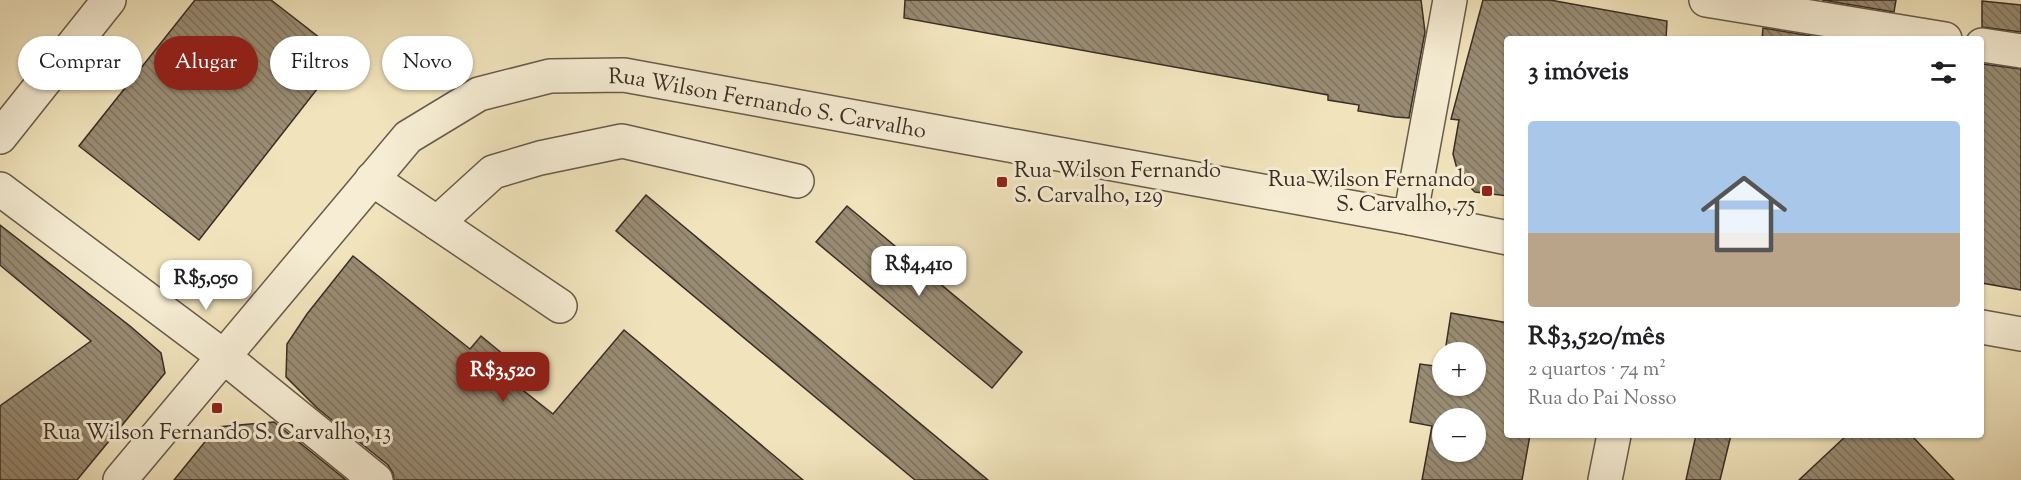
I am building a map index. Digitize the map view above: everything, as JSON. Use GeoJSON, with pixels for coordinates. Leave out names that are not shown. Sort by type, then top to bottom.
{"type":"FeatureCollection","features":[{"type":"Feature","properties":{"kind":"street"},"geometry":{"type":"LineString","coordinates":[[0,136],[109,0]]}},
{"type":"Feature","properties":{"kind":"street"},"geometry":{"type":"LineString","coordinates":[[1410,218],[1450,0]]}},
{"type":"Feature","properties":{"kind":"street"},"geometry":{"type":"LineString","coordinates":[[1706,0],[1927,36]]}},
{"type":"Feature","properties":{"kind":"street"},"geometry":{"type":"LineString","coordinates":[[1984,45],[2021,51]]}},
{"type":"Feature","properties":{"kind":"street","name":"Rua Wilson Fernando S. Carvalho"},"geometry":{"type":"LineString","coordinates":[[120,480],[408,137],[479,94],[550,76],[624,75],[1410,218],[1504,237]]}},
{"type":"Feature","properties":{"kind":"street"},"geometry":{"type":"LineString","coordinates":[[437,223],[493,172],[540,158],[622,141],[798,181]]}},
{"type":"Feature","properties":{"kind":"street"},"geometry":{"type":"LineString","coordinates":[[372,179],[560,306]]}},
{"type":"Feature","properties":{"kind":"street"},"geometry":{"type":"LineString","coordinates":[[0,189],[223,356],[376,480]]}},
{"type":"Feature","properties":{"kind":"street"},"geometry":{"type":"LineString","coordinates":[[1984,327],[2021,334]]}},
{"type":"Feature","properties":{"kind":"street"},"geometry":{"type":"LineString","coordinates":[[1605,480],[1613,438]]}},
{"type":"Feature","properties":{"kind":"building"},"geometry":{"type":"Polygon","coordinates":[[[195,0],[271,0],[317,36],[270,36],[270,90],[316,90],[199,240],[79,146],[123,90],[142,90],[142,67],[154,52],[154,90],[258,90],[258,36],[166,36],[195,0]]]}},
{"type":"Feature","properties":{"kind":"building"},"geometry":{"type":"Polygon","coordinates":[[[905,0],[1421,0],[1425,32],[1409,118],[1358,111],[1359,105],[1328,100],[1328,95],[904,18],[905,0]]]}},
{"type":"Feature","properties":{"kind":"building"},"geometry":{"type":"Polygon","coordinates":[[[1483,0],[1550,0],[1667,21],[1666,36],[1504,36],[1504,196],[1475,192],[1459,176],[1453,154],[1459,120],[1451,119],[1483,0]]]}},
{"type":"Feature","properties":{"kind":"building"},"geometry":{"type":"Polygon","coordinates":[[[1822,0],[1896,0],[1894,12],[1822,0]]]}},
{"type":"Feature","properties":{"kind":"building"},"geometry":{"type":"Polygon","coordinates":[[[1982,1],[2021,5],[2021,32],[1982,27],[1982,1]]]}},
{"type":"Feature","properties":{"kind":"building"},"geometry":{"type":"Polygon","coordinates":[[[1763,28],[1811,36],[1762,36],[1763,28]]]}},
{"type":"Feature","properties":{"kind":"building"},"geometry":{"type":"Polygon","coordinates":[[[1984,64],[2021,69],[2021,290],[1984,283],[1984,64]]]}},
{"type":"Feature","properties":{"kind":"building"},"geometry":{"type":"Polygon","coordinates":[[[646,195],[988,480],[915,480],[642,253],[616,231],[646,195]]]}},
{"type":"Feature","properties":{"kind":"building"},"geometry":{"type":"Polygon","coordinates":[[[847,206],[1022,352],[992,388],[816,242],[847,206]]]}},
{"type":"Feature","properties":{"kind":"building"},"geometry":{"type":"Polygon","coordinates":[[[0,225],[130,326],[161,353],[165,373],[77,480],[0,480],[0,406],[91,341],[0,265],[0,225]]]}},
{"type":"Feature","properties":{"kind":"building"},"geometry":{"type":"Polygon","coordinates":[[[353,256],[470,349],[481,336],[505,356],[496,369],[553,414],[624,330],[803,480],[394,480],[388,465],[317,408],[286,377],[287,344],[307,314],[353,256]]]}},
{"type":"Feature","properties":{"kind":"building"},"geometry":{"type":"Polygon","coordinates":[[[1451,313],[1504,322],[1504,438],[1529,438],[1522,480],[1422,480],[1432,426],[1410,422],[1420,364],[1432,366],[1432,396],[1486,396],[1486,342],[1447,342],[1451,313]]]}},
{"type":"Feature","properties":{"kind":"building"},"geometry":{"type":"Polygon","coordinates":[[[274,422],[346,480],[174,480],[217,427],[274,422]]]}},
{"type":"Feature","properties":{"kind":"building"},"geometry":{"type":"Polygon","coordinates":[[[1695,438],[1730,438],[1720,480],[1686,480],[1695,438]]]}},
{"type":"Feature","properties":{"kind":"building"},"geometry":{"type":"Polygon","coordinates":[[[1844,438],[1914,438],[1954,480],[1799,480],[1844,438]]]}},
{"type":"Feature","properties":{"kind":"place","name":"Rua Wilson Fernando S. Carvalho, 129"},"geometry":{"type":"Point","coordinates":[1002,182]}},
{"type":"Feature","properties":{"kind":"place","name":"Rua Wilson Fernando S. Carvalho, 75"},"geometry":{"type":"Point","coordinates":[1487,191]}},
{"type":"Feature","properties":{"kind":"place","name":"Rua Wilson Fernando S. Carvalho, 13"},"geometry":{"type":"Point","coordinates":[217,408]}}]}
